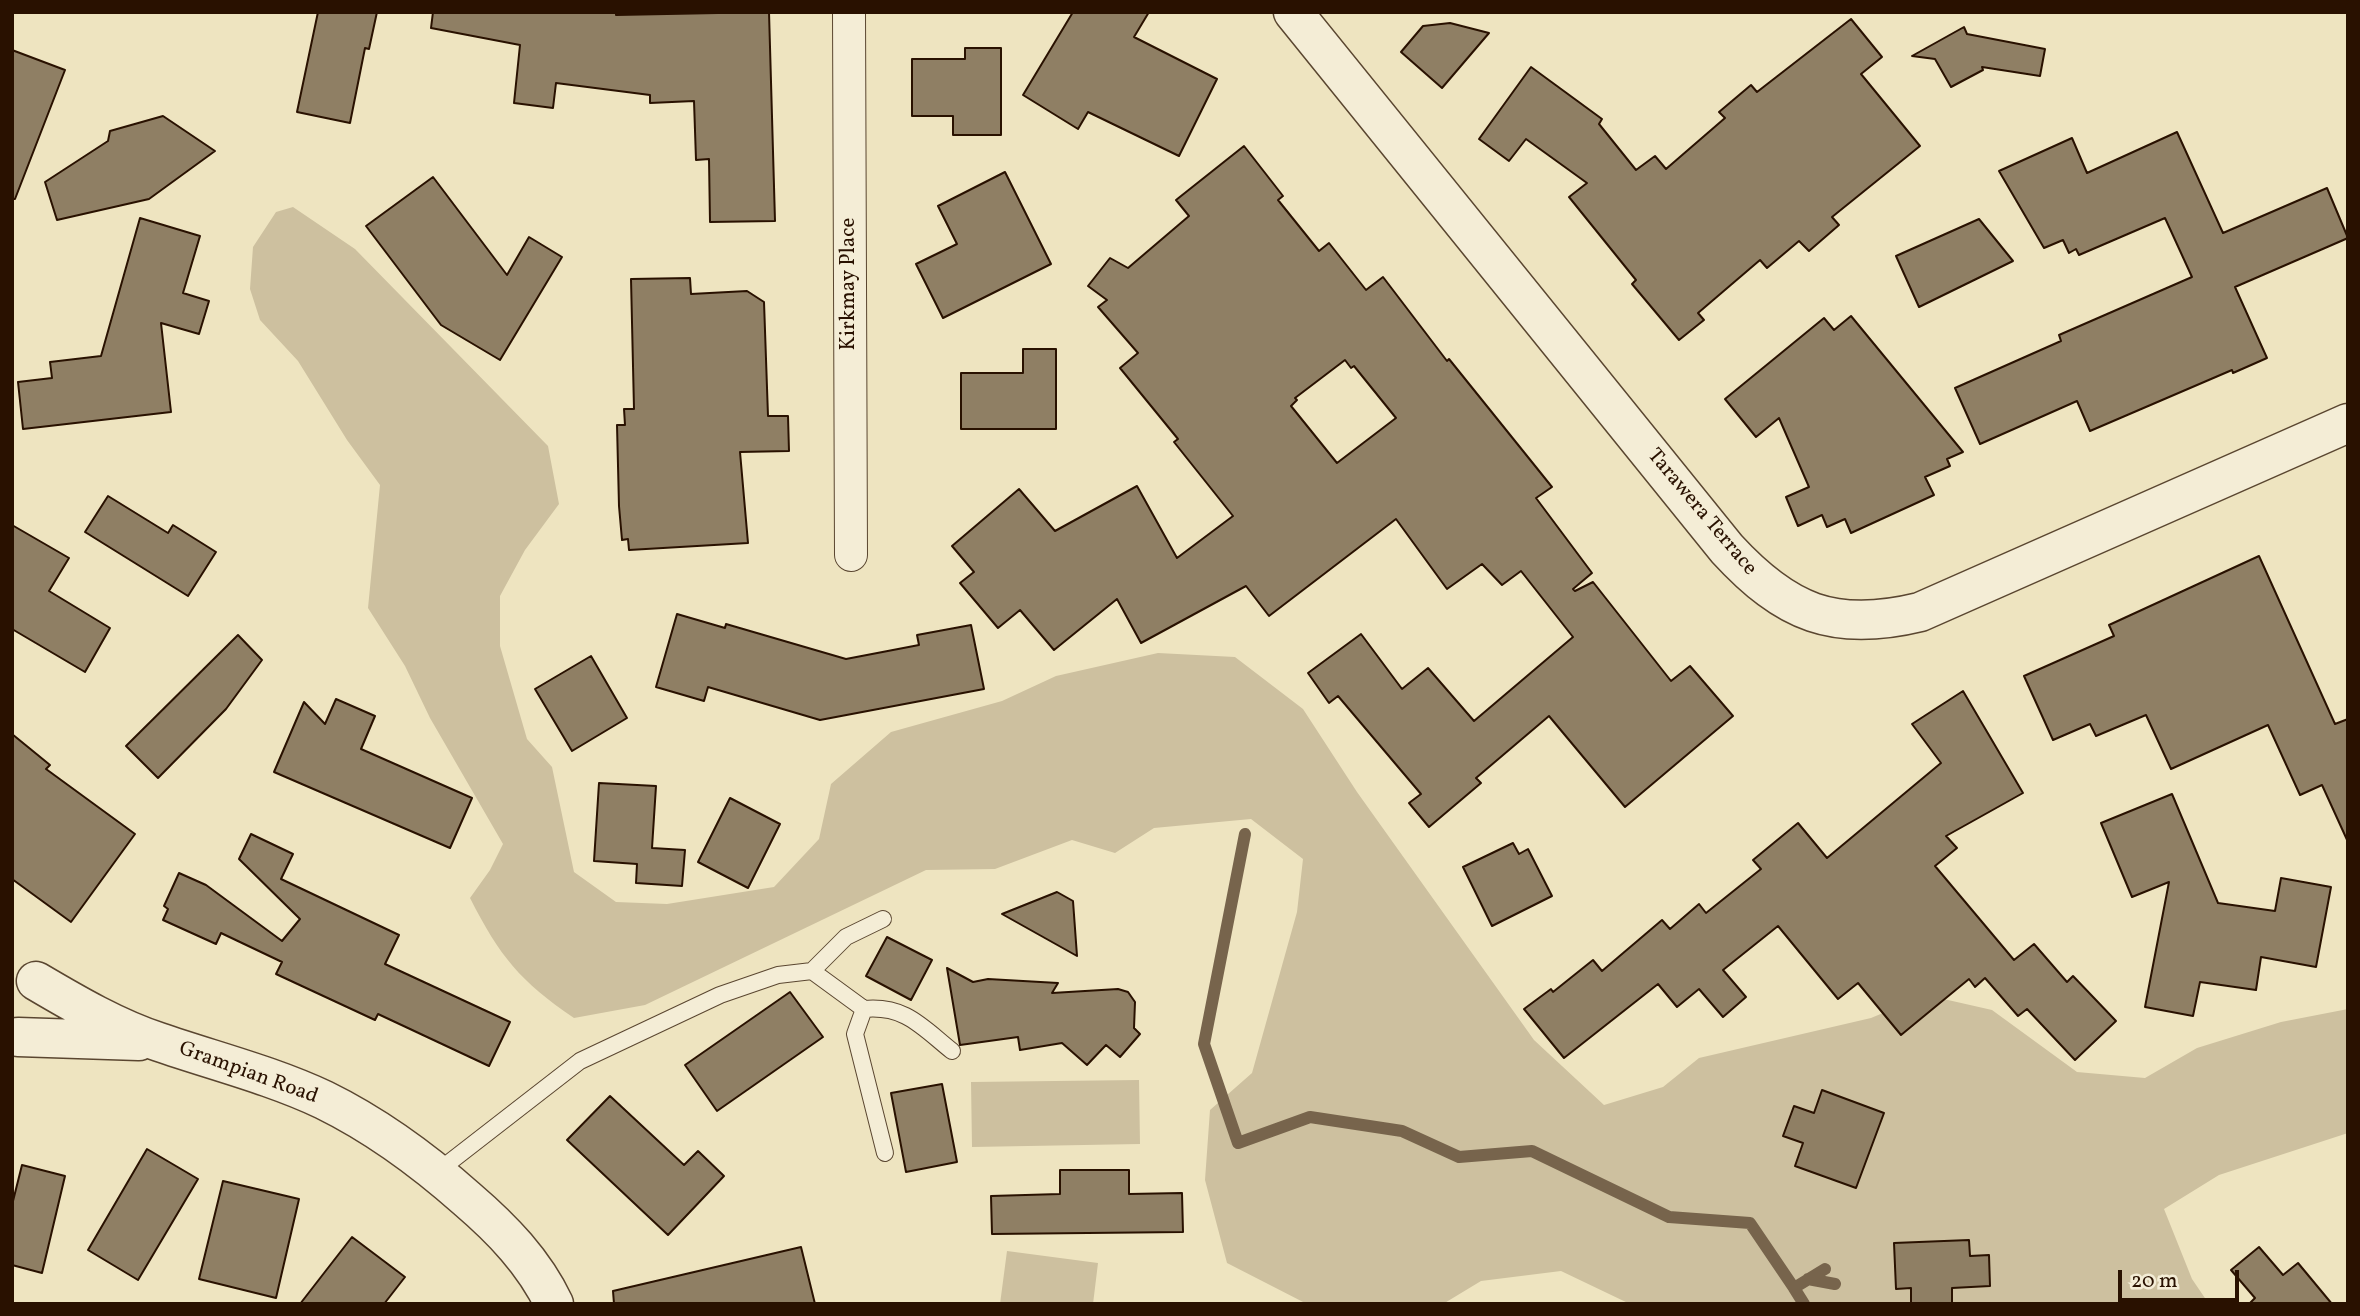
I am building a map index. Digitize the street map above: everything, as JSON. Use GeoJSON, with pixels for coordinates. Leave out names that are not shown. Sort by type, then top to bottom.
{"type":"FeatureCollection","features":[{"type":"Feature","properties":{"kind":"street","name":"Kirkmay Place"},"geometry":{"type":"LineString","coordinates":[[849,12],[851,555]]}},
{"type":"Feature","properties":{"kind":"street","name":"Tarawera Terrace"},"geometry":{"type":"LineString","coordinates":[[1293,12],[1727,549],[1751,575],[1802,610],[1831,620],[1861,621],[1888,620],[1920,612],[2348,423]]}},
{"type":"Feature","properties":{"kind":"street","name":"Grampian Road"},"geometry":{"type":"LineString","coordinates":[[24,972],[73,1003],[155,1041],[263,1075],[322,1099],[378,1129],[437,1171],[501,1228],[543,1280],[554,1304]]}},
{"type":"Feature","properties":{"kind":"street"},"geometry":{"type":"LineString","coordinates":[[15,1038],[29,1030],[41,1006],[24,972]]}},
{"type":"Feature","properties":{"kind":"street","name":"Grampian Road"},"geometry":{"type":"LineString","coordinates":[[15,1038],[155,1041]]}},
{"type":"Feature","properties":{"kind":"lane"},"geometry":{"type":"LineString","coordinates":[[437,1171],[580,1061],[720,995],[778,975],[812,971],[846,937],[883,919]]}},
{"type":"Feature","properties":{"kind":"lane"},"geometry":{"type":"LineString","coordinates":[[812,971],[864,1009],[886,1007],[907,1015],[952,1051]]}},
{"type":"Feature","properties":{"kind":"lane"},"geometry":{"type":"LineString","coordinates":[[864,1009],[855,1034],[885,1153]]}},
{"type":"Feature","properties":{"kind":"shaded area"},"geometry":{"type":"Polygon","coordinates":[[[293,207],[355,249],[548,446],[559,504],[525,550],[500,596],[500,646],[527,739],[552,767],[574,872],[616,902],[667,904],[774,887],[819,839],[831,784],[891,732],[1002,701],[1056,676],[1158,653],[1235,657],[1303,709],[1357,792],[1534,1040],[1604,1105],[1663,1087],[1699,1058],[1871,1018],[1926,995],[1992,1010],[2077,1072],[2145,1078],[2197,1048],[2281,1022],[2348,1009],[2348,1133],[2219,1175],[2164,1209],[2192,1279],[2209,1304],[1630,1304],[1561,1271],[1481,1281],[1443,1304],[1307,1304],[1227,1263],[1205,1180],[1210,1110],[1252,1073],[1297,912],[1303,859],[1251,819],[1154,828],[1115,853],[1072,840],[995,869],[926,870],[645,1005],[574,1018],[539,992],[513,966],[491,936],[470,898],[490,870],[503,844],[430,718],[405,666],[368,608],[380,485],[347,440],[298,361],[260,320],[250,289],[253,247],[276,212],[293,207]]]}},
{"type":"Feature","properties":{"kind":"shaded area"},"geometry":{"type":"Polygon","coordinates":[[[1139,1080],[1140,1144],[972,1147],[971,1082],[1139,1080]]]}},
{"type":"Feature","properties":{"kind":"shaded area"},"geometry":{"type":"Polygon","coordinates":[[[1007,1251],[1098,1263],[1093,1304],[1000,1304],[1007,1251]]]}},
{"type":"Feature","properties":{"kind":"building"},"geometry":{"type":"Polygon","coordinates":[[[318,12],[377,12],[369,49],[365,48],[350,123],[297,112],[318,12]]]}},
{"type":"Feature","properties":{"kind":"building"},"geometry":{"type":"Polygon","coordinates":[[[433,12],[616,12],[616,15],[769,12],[775,221],[710,222],[709,159],[696,160],[694,101],[650,103],[650,95],[556,83],[553,108],[514,103],[520,45],[431,28],[433,12]]]}},
{"type":"Feature","properties":{"kind":"building"},"geometry":{"type":"Polygon","coordinates":[[[1073,12],[1149,12],[1134,37],[1217,79],[1179,156],[1088,112],[1078,129],[1023,95],[1073,12]]]}},
{"type":"Feature","properties":{"kind":"building"},"geometry":{"type":"Polygon","coordinates":[[[1851,19],[1882,57],[1861,74],[1920,146],[1832,217],[1839,225],[1809,251],[1799,241],[1767,268],[1760,260],[1698,313],[1704,320],[1679,340],[1632,284],[1636,280],[1569,197],[1587,183],[1526,139],[1509,161],[1479,139],[1531,67],[1602,119],[1599,124],[1636,170],[1655,156],[1666,169],[1725,118],[1719,112],[1751,85],[1757,92],[1851,19]]]}},
{"type":"Feature","properties":{"kind":"building"},"geometry":{"type":"Polygon","coordinates":[[[1450,23],[1489,33],[1442,88],[1401,52],[1423,26],[1450,23]]]}},
{"type":"Feature","properties":{"kind":"building"},"geometry":{"type":"Polygon","coordinates":[[[1964,27],[1967,34],[2045,49],[2040,76],[1982,67],[1983,70],[1951,87],[1935,59],[1912,56],[1964,27]]]}},
{"type":"Feature","properties":{"kind":"building"},"geometry":{"type":"Polygon","coordinates":[[[965,48],[1001,48],[1001,135],[953,135],[953,116],[912,116],[912,59],[965,59],[965,48]]]}},
{"type":"Feature","properties":{"kind":"building"},"geometry":{"type":"Polygon","coordinates":[[[12,50],[65,70],[15,199],[12,199],[12,50]]]}},
{"type":"Feature","properties":{"kind":"building"},"geometry":{"type":"Polygon","coordinates":[[[163,116],[215,151],[149,199],[57,220],[45,182],[108,141],[110,131],[163,116]]]}},
{"type":"Feature","properties":{"kind":"building"},"geometry":{"type":"Polygon","coordinates":[[[2177,132],[2223,233],[2327,188],[2348,238],[2235,287],[2267,358],[2233,373],[2232,370],[2090,431],[2077,401],[1980,444],[1955,388],[2061,341],[2059,335],[2192,277],[2165,218],[2079,255],[2076,249],[2069,253],[2063,240],[2044,248],[1999,171],[2072,138],[2087,173],[2177,132]]]}},
{"type":"Feature","properties":{"kind":"building"},"geometry":{"type":"Polygon","coordinates":[[[1244,146],[1283,196],[1278,200],[1319,251],[1329,243],[1366,290],[1383,277],[1447,361],[1449,359],[1552,487],[1536,498],[1592,573],[1573,589],[1575,591],[1593,582],[1671,681],[1690,666],[1733,716],[1625,807],[1549,716],[1476,778],[1481,783],[1429,827],[1409,803],[1421,794],[1338,696],[1329,703],[1308,673],[1361,634],[1402,689],[1428,668],[1474,721],[1573,637],[1521,571],[1502,585],[1482,564],[1447,589],[1396,519],[1269,616],[1246,586],[1141,643],[1117,599],[1054,650],[1020,610],[998,628],[960,583],[974,572],[952,546],[1019,489],[1055,531],[1137,486],[1177,558],[1233,516],[1174,442],[1178,439],[1120,368],[1138,353],[1098,307],[1107,300],[1088,286],[1110,258],[1128,268],[1189,216],[1176,200],[1244,146]],[[1345,360],[1295,398],[1297,400],[1291,406],[1337,463],[1396,418],[1354,366],[1351,368],[1345,360]]]}},
{"type":"Feature","properties":{"kind":"building"},"geometry":{"type":"Polygon","coordinates":[[[1005,172],[1051,264],[943,318],[916,264],[957,244],[938,206],[1005,172]]]}},
{"type":"Feature","properties":{"kind":"building"},"geometry":{"type":"Polygon","coordinates":[[[433,177],[507,275],[529,237],[562,257],[500,360],[441,325],[366,226],[433,177]]]}},
{"type":"Feature","properties":{"kind":"building"},"geometry":{"type":"Polygon","coordinates":[[[140,218],[200,236],[183,293],[209,301],[199,334],[161,323],[171,412],[23,429],[18,382],[52,378],[50,362],[101,356],[140,218]]]}},
{"type":"Feature","properties":{"kind":"building"},"geometry":{"type":"Polygon","coordinates":[[[1979,219],[2013,261],[1919,307],[1896,256],[1979,219]]]}},
{"type":"Feature","properties":{"kind":"building"},"geometry":{"type":"Polygon","coordinates":[[[690,278],[691,294],[747,291],[764,302],[768,416],[788,416],[789,451],[740,452],[748,543],[629,550],[628,539],[622,540],[617,425],[625,425],[624,409],[634,409],[631,279],[690,278]]]}},
{"type":"Feature","properties":{"kind":"building"},"geometry":{"type":"Polygon","coordinates":[[[1851,316],[1963,452],[1947,459],[1950,466],[1925,477],[1934,495],[1851,533],[1845,519],[1827,527],[1822,515],[1798,526],[1786,497],[1809,487],[1779,418],[1756,437],[1725,399],[1824,318],[1834,330],[1851,316]]]}},
{"type":"Feature","properties":{"kind":"building"},"geometry":{"type":"Polygon","coordinates":[[[1023,349],[1056,349],[1056,429],[961,429],[961,373],[1023,373],[1023,349]]]}},
{"type":"Feature","properties":{"kind":"building"},"geometry":{"type":"Polygon","coordinates":[[[108,496],[168,533],[173,525],[216,552],[188,596],[85,532],[108,496]]]}},
{"type":"Feature","properties":{"kind":"building"},"geometry":{"type":"Polygon","coordinates":[[[12,525],[69,558],[49,591],[110,628],[85,672],[12,629],[12,525]]]}},
{"type":"Feature","properties":{"kind":"building"},"geometry":{"type":"Polygon","coordinates":[[[2259,556],[2335,724],[2348,719],[2348,842],[2322,785],[2300,795],[2268,725],[2171,769],[2146,715],[2096,736],[2090,724],[2053,740],[2024,676],[2114,636],[2109,625],[2259,556]]]}},
{"type":"Feature","properties":{"kind":"building"},"geometry":{"type":"Polygon","coordinates":[[[677,614],[725,628],[726,624],[846,659],[919,645],[917,635],[971,625],[984,689],[820,720],[708,687],[704,701],[656,687],[677,614]]]}},
{"type":"Feature","properties":{"kind":"building"},"geometry":{"type":"Polygon","coordinates":[[[238,635],[262,660],[226,709],[158,778],[126,746],[238,635]]]}},
{"type":"Feature","properties":{"kind":"building"},"geometry":{"type":"Polygon","coordinates":[[[591,656],[627,718],[572,751],[535,689],[591,656]]]}},
{"type":"Feature","properties":{"kind":"building"},"geometry":{"type":"Polygon","coordinates":[[[1963,691],[2023,793],[1946,836],[1957,848],[1935,866],[2014,960],[2034,944],[2067,982],[2073,976],[2116,1021],[2075,1060],[2027,1009],[2018,1016],[1985,978],[1975,987],[1969,979],[1901,1035],[1858,983],[1838,999],[1778,926],[1723,970],[1746,997],[1723,1017],[1699,989],[1677,1007],[1658,984],[1564,1058],[1524,1009],[1551,989],[1553,992],[1593,960],[1602,971],[1662,920],[1670,929],[1699,904],[1706,913],[1761,869],[1753,860],[1798,823],[1827,858],[1941,763],[1912,724],[1963,691]]]}},
{"type":"Feature","properties":{"kind":"building"},"geometry":{"type":"Polygon","coordinates":[[[336,699],[375,716],[361,749],[472,798],[450,848],[274,772],[304,702],[325,724],[336,699]]]}},
{"type":"Feature","properties":{"kind":"building"},"geometry":{"type":"Polygon","coordinates":[[[12,734],[50,765],[46,769],[135,834],[71,922],[12,879],[12,734]]]}},
{"type":"Feature","properties":{"kind":"building"},"geometry":{"type":"Polygon","coordinates":[[[599,783],[656,786],[652,848],[685,850],[682,886],[636,883],[637,864],[594,861],[599,783]]]}},
{"type":"Feature","properties":{"kind":"building"},"geometry":{"type":"Polygon","coordinates":[[[2172,794],[2218,903],[2275,911],[2281,878],[2331,887],[2316,967],[2261,957],[2256,990],[2200,982],[2193,1016],[2145,1007],[2169,882],[2132,897],[2101,823],[2172,794]]]}},
{"type":"Feature","properties":{"kind":"building"},"geometry":{"type":"Polygon","coordinates":[[[730,798],[780,824],[748,888],[698,862],[730,798]]]}},
{"type":"Feature","properties":{"kind":"building"},"geometry":{"type":"Polygon","coordinates":[[[251,834],[293,854],[281,879],[399,935],[385,964],[510,1022],[489,1066],[378,1014],[375,1020],[276,974],[282,962],[221,933],[216,944],[163,920],[168,909],[164,906],[179,873],[206,885],[282,941],[300,919],[239,859],[251,834]]]}},
{"type":"Feature","properties":{"kind":"building"},"geometry":{"type":"Polygon","coordinates":[[[1513,843],[1519,854],[1528,849],[1552,896],[1492,926],[1463,867],[1513,843]]]}},
{"type":"Feature","properties":{"kind":"building"},"geometry":{"type":"Polygon","coordinates":[[[1057,892],[1073,901],[1077,956],[1002,914],[1057,892]]]}},
{"type":"Feature","properties":{"kind":"building"},"geometry":{"type":"Polygon","coordinates":[[[887,937],[932,960],[911,1000],[866,976],[887,937]]]}},
{"type":"Feature","properties":{"kind":"building"},"geometry":{"type":"Polygon","coordinates":[[[947,968],[973,982],[988,979],[1058,983],[1052,993],[1118,989],[1128,992],[1135,1002],[1134,1028],[1140,1034],[1120,1057],[1106,1045],[1087,1065],[1062,1043],[1020,1050],[1018,1037],[960,1045],[947,968]]]}},
{"type":"Feature","properties":{"kind":"building"},"geometry":{"type":"Polygon","coordinates":[[[790,992],[823,1037],[717,1111],[685,1065],[790,992]]]}},
{"type":"Feature","properties":{"kind":"building"},"geometry":{"type":"Polygon","coordinates":[[[942,1084],[957,1162],[906,1172],[891,1093],[942,1084]]]}},
{"type":"Feature","properties":{"kind":"building"},"geometry":{"type":"Polygon","coordinates":[[[1822,1090],[1884,1113],[1856,1188],[1795,1166],[1803,1143],[1783,1136],[1794,1106],[1814,1113],[1822,1090]]]}},
{"type":"Feature","properties":{"kind":"building"},"geometry":{"type":"Polygon","coordinates":[[[610,1096],[684,1165],[698,1151],[724,1176],[668,1235],[567,1140],[610,1096]]]}},
{"type":"Feature","properties":{"kind":"building"},"geometry":{"type":"Polygon","coordinates":[[[147,1149],[198,1179],[138,1280],[88,1250],[147,1149]]]}},
{"type":"Feature","properties":{"kind":"building"},"geometry":{"type":"Polygon","coordinates":[[[22,1165],[65,1176],[42,1273],[12,1265],[12,1205],[22,1165]]]}},
{"type":"Feature","properties":{"kind":"building"},"geometry":{"type":"Polygon","coordinates":[[[1060,1170],[1129,1170],[1129,1194],[1182,1193],[1183,1232],[992,1234],[991,1196],[1060,1194],[1060,1170]]]}},
{"type":"Feature","properties":{"kind":"building"},"geometry":{"type":"Polygon","coordinates":[[[223,1181],[299,1199],[276,1298],[199,1279],[223,1181]]]}},
{"type":"Feature","properties":{"kind":"building"},"geometry":{"type":"Polygon","coordinates":[[[352,1237],[405,1277],[384,1304],[300,1304],[352,1237]]]}},
{"type":"Feature","properties":{"kind":"building"},"geometry":{"type":"Polygon","coordinates":[[[1969,1240],[1970,1256],[1989,1255],[1990,1286],[1952,1288],[1952,1304],[1911,1304],[1911,1288],[1896,1289],[1894,1243],[1969,1240]]]}},
{"type":"Feature","properties":{"kind":"building"},"geometry":{"type":"Polygon","coordinates":[[[801,1247],[815,1304],[614,1304],[613,1291],[801,1247]]]}},
{"type":"Feature","properties":{"kind":"building"},"geometry":{"type":"Polygon","coordinates":[[[2259,1247],[2283,1275],[2298,1263],[2332,1304],[2249,1304],[2255,1298],[2231,1270],[2259,1247]]]}},
{"type":"Feature","properties":{"kind":"waterway"},"geometry":{"type":"LineString","coordinates":[[1245,834],[1204,1044],[1238,1143],[1310,1117],[1402,1131],[1459,1157],[1532,1151],[1669,1217],[1750,1223],[1794,1288],[1825,1269]]}},
{"type":"Feature","properties":{"kind":"waterway"},"geometry":{"type":"LineString","coordinates":[[1808,1279],[1835,1284]]}},
{"type":"Feature","properties":{"kind":"waterway"},"geometry":{"type":"LineString","coordinates":[[1794,1288],[1804,1304]]}}]}
